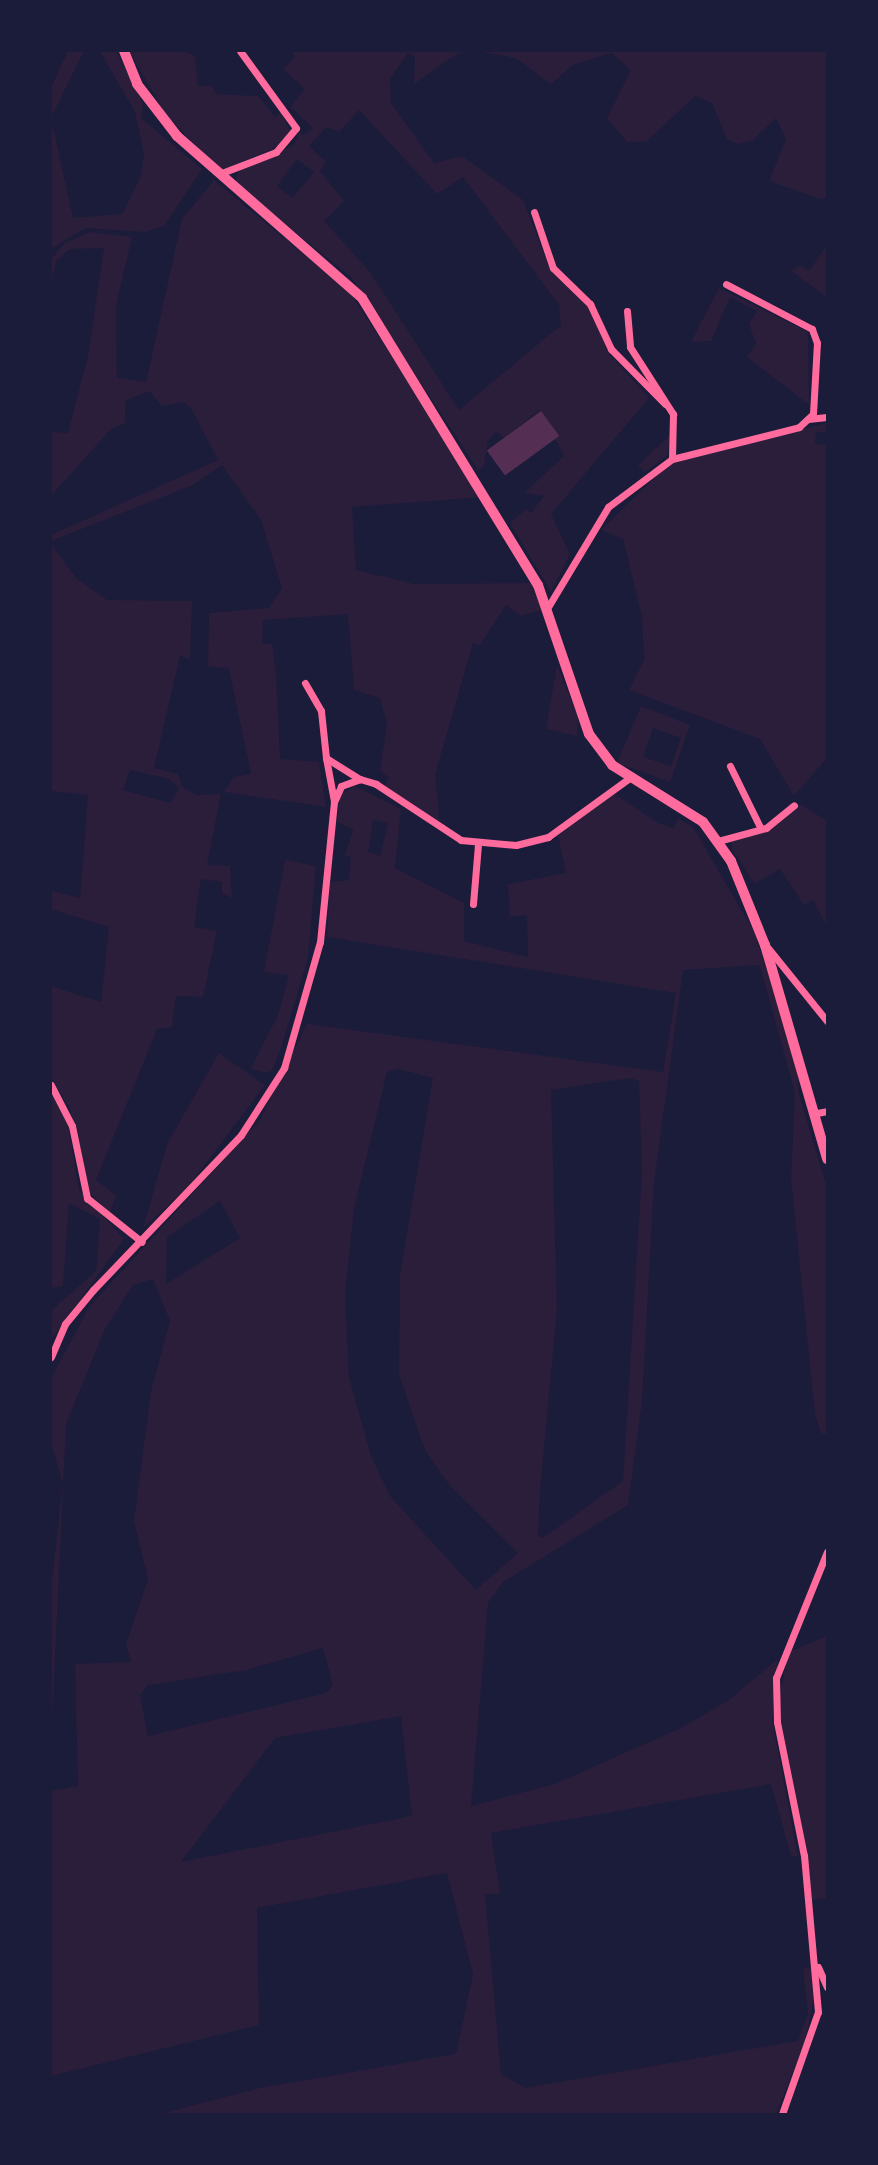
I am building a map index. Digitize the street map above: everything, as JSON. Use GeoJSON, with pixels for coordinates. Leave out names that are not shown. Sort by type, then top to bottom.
{"type":"FeatureCollection","features":[{"type":"Feature","properties":{"kind":"street"},"geometry":{"type":"LineString","coordinates":[[124,51],[153,108],[217,174],[362,298],[488,496],[548,607],[589,734],[612,765],[684,805],[718,841],[765,945],[822,1112],[827,1159]]}},
{"type":"Feature","properties":{"kind":"street"},"geometry":{"type":"LineString","coordinates":[[217,174],[276,152],[296,128],[240,51]]}},
{"type":"Feature","properties":{"kind":"street"},"geometry":{"type":"LineString","coordinates":[[534,212],[553,268],[590,304],[611,349],[673,414],[672,459]]}},
{"type":"Feature","properties":{"kind":"street"},"geometry":{"type":"LineString","coordinates":[[548,607],[608,507],[672,459],[799,428],[807,419],[817,343],[812,329],[726,284]]}},
{"type":"Feature","properties":{"kind":"street"},"geometry":{"type":"LineString","coordinates":[[627,311],[630,347],[665,404]]}},
{"type":"Feature","properties":{"kind":"street"},"geometry":{"type":"LineString","coordinates":[[807,419],[827,417]]}},
{"type":"Feature","properties":{"kind":"street"},"geometry":{"type":"LineString","coordinates":[[51,1357],[93,1290],[158,1227],[241,1135],[284,1068],[320,942],[334,802],[321,711],[304,683]]}},
{"type":"Feature","properties":{"kind":"street"},"geometry":{"type":"LineString","coordinates":[[326,758],[441,831],[478,844],[516,845],[548,837],[631,777]]}},
{"type":"Feature","properties":{"kind":"street"},"geometry":{"type":"LineString","coordinates":[[730,766],[761,829]]}},
{"type":"Feature","properties":{"kind":"street"},"geometry":{"type":"LineString","coordinates":[[334,802],[341,786],[360,779]]}},
{"type":"Feature","properties":{"kind":"street"},"geometry":{"type":"LineString","coordinates":[[718,841],[761,829],[794,805]]}},
{"type":"Feature","properties":{"kind":"street"},"geometry":{"type":"LineString","coordinates":[[473,904],[478,844]]}},
{"type":"Feature","properties":{"kind":"street"},"geometry":{"type":"LineString","coordinates":[[765,945],[827,1021]]}},
{"type":"Feature","properties":{"kind":"street"},"geometry":{"type":"LineString","coordinates":[[51,1085],[72,1126],[87,1198],[142,1242]]}},
{"type":"Feature","properties":{"kind":"street"},"geometry":{"type":"LineString","coordinates":[[782,2114],[818,2012],[817,1963],[804,1856],[777,1721],[776,1678],[827,1552]]}},
{"type":"Feature","properties":{"kind":"street"},"geometry":{"type":"LineString","coordinates":[[817,1963],[827,1987]]}},
{"type":"Feature","properties":{"kind":"shaded area"},"geometry":{"type":"Polygon","coordinates":[[[68,51],[84,51],[51,118],[51,87],[68,51]]]}},
{"type":"Feature","properties":{"kind":"shaded area"},"geometry":{"type":"Polygon","coordinates":[[[100,51],[116,51],[143,104],[141,118],[202,169],[164,226],[145,232],[85,228],[51,249],[51,118],[73,218],[122,214],[141,176],[144,154],[135,112],[100,51]]]}},
{"type":"Feature","properties":{"kind":"shaded area"},"geometry":{"type":"Polygon","coordinates":[[[129,51],[186,51],[195,56],[198,86],[212,86],[216,94],[258,96],[275,117],[281,112],[291,133],[281,145],[221,171],[166,115],[129,51]]]}},
{"type":"Feature","properties":{"kind":"shaded area"},"geometry":{"type":"Polygon","coordinates":[[[290,51],[475,51],[458,53],[414,84],[415,57],[408,53],[390,79],[391,103],[434,163],[462,156],[523,200],[550,270],[587,306],[611,356],[649,398],[551,514],[570,554],[551,592],[510,523],[526,509],[531,513],[544,496],[524,493],[564,456],[540,410],[504,438],[496,432],[488,440],[484,466],[478,470],[352,278],[235,183],[238,171],[275,156],[294,144],[300,131],[303,135],[313,128],[290,107],[305,89],[283,69],[295,56],[290,51]],[[359,110],[339,132],[326,127],[309,146],[326,162],[320,171],[344,201],[324,221],[370,272],[459,410],[561,325],[559,305],[463,177],[437,194],[359,110]],[[297,159],[277,186],[292,198],[314,172],[297,159]]]}},
{"type":"Feature","properties":{"kind":"shaded area"},"geometry":{"type":"Polygon","coordinates":[[[475,51],[827,51],[827,197],[821,199],[769,181],[786,139],[776,118],[752,141],[737,144],[727,139],[712,103],[695,96],[646,142],[627,142],[607,118],[631,70],[612,53],[574,64],[551,84],[516,58],[475,51]]]}},
{"type":"Feature","properties":{"kind":"shaded area"},"geometry":{"type":"Polygon","coordinates":[[[214,180],[351,294],[483,497],[352,507],[356,570],[414,584],[533,583],[542,610],[521,616],[506,605],[480,645],[473,643],[435,775],[440,822],[384,786],[389,777],[380,771],[387,724],[380,698],[354,690],[348,614],[263,620],[262,643],[272,644],[276,672],[280,759],[319,762],[326,807],[224,792],[234,777],[251,774],[229,669],[208,666],[209,613],[269,608],[282,588],[261,520],[222,465],[193,485],[51,541],[51,535],[218,460],[191,408],[183,402],[162,406],[149,391],[125,401],[125,423],[111,429],[51,496],[51,432],[68,433],[88,356],[104,248],[70,249],[56,261],[51,285],[51,259],[65,243],[90,232],[132,237],[116,306],[117,378],[146,382],[182,219],[214,180]]]}},
{"type":"Feature","properties":{"kind":"shaded area"},"geometry":{"type":"Polygon","coordinates":[[[827,245],[827,297],[791,271],[800,266],[809,271],[827,245]]]}},
{"type":"Feature","properties":{"kind":"shaded area"},"geometry":{"type":"Polygon","coordinates":[[[719,288],[808,332],[809,405],[747,357],[756,344],[749,324],[757,311],[730,297],[711,341],[691,342],[719,288]]]}},
{"type":"Feature","properties":{"kind":"shaded area"},"geometry":{"type":"Polygon","coordinates":[[[827,423],[827,432],[816,432],[815,444],[827,445],[827,758],[794,796],[760,739],[629,690],[644,660],[642,617],[623,539],[601,530],[669,464],[827,423]]]}},
{"type":"Feature","properties":{"kind":"shaded area"},"geometry":{"type":"Polygon","coordinates":[[[671,434],[667,456],[645,472],[638,465],[671,434]]]}},
{"type":"Feature","properties":{"kind":"shaded area"},"geometry":{"type":"Polygon","coordinates":[[[51,544],[76,578],[107,600],[192,601],[190,659],[180,656],[154,768],[178,774],[182,787],[197,795],[221,794],[207,865],[230,866],[232,898],[222,893],[222,882],[201,879],[194,927],[217,931],[203,997],[176,996],[172,1027],[157,1029],[96,1180],[116,1195],[110,1213],[90,1193],[70,1109],[51,1077],[51,986],[101,1002],[109,927],[51,909],[51,891],[80,898],[88,795],[51,791],[51,544]],[[130,770],[123,790],[170,803],[179,788],[169,779],[130,770]]]}},
{"type":"Feature","properties":{"kind":"shaded area"},"geometry":{"type":"Polygon","coordinates":[[[557,665],[578,717],[577,736],[546,729],[557,665]]]}},
{"type":"Feature","properties":{"kind":"shaded area"},"geometry":{"type":"Polygon","coordinates":[[[641,706],[690,725],[670,782],[617,763],[641,706]],[[653,728],[643,757],[671,766],[681,738],[653,728]]]}},
{"type":"Feature","properties":{"kind":"shaded area"},"geometry":{"type":"Polygon","coordinates":[[[355,786],[401,809],[395,868],[464,903],[464,941],[528,957],[527,915],[510,917],[508,884],[566,873],[558,836],[613,793],[658,823],[674,828],[678,818],[693,827],[753,930],[797,1056],[798,1091],[827,1188],[827,1434],[821,1433],[815,1414],[791,1178],[795,1093],[762,973],[759,965],[683,970],[654,1183],[642,1402],[628,1505],[503,1582],[488,1603],[471,1806],[555,1784],[681,1728],[729,1700],[778,1659],[772,1720],[798,1857],[791,1856],[771,1784],[491,1833],[500,1894],[485,1894],[501,2074],[525,2088],[798,2041],[808,2014],[803,1969],[812,1966],[814,1996],[806,2039],[776,2114],[160,2114],[260,2088],[456,2054],[473,1974],[447,1873],[257,1908],[259,2025],[51,2076],[51,1791],[78,1786],[75,1664],[131,1662],[126,1644],[148,1579],[134,1521],[151,1391],[170,1321],[153,1279],[133,1285],[105,1329],[66,1424],[51,1741],[51,1589],[63,1484],[51,1443],[51,1378],[89,1307],[260,1120],[307,1024],[663,1072],[676,993],[327,937],[330,882],[349,880],[351,857],[345,856],[353,830],[337,822],[340,795],[355,786]],[[373,820],[368,852],[380,856],[388,823],[373,820]],[[399,1069],[387,1072],[354,1209],[345,1294],[349,1377],[371,1456],[390,1496],[476,1590],[518,1553],[450,1486],[425,1450],[399,1375],[400,1275],[433,1078],[399,1069]],[[630,1078],[551,1090],[557,1309],[540,1491],[538,1536],[543,1538],[623,1481],[642,1172],[639,1081],[630,1078]],[[220,1201],[167,1237],[166,1284],[240,1238],[220,1201]],[[323,1648],[246,1670],[148,1685],[140,1695],[148,1736],[326,1693],[333,1685],[323,1648]],[[401,1716],[275,1738],[181,1862],[412,1816],[401,1716]]]}},
{"type":"Feature","properties":{"kind":"shaded area"},"geometry":{"type":"Polygon","coordinates":[[[800,804],[827,821],[827,926],[813,900],[804,905],[780,869],[755,884],[732,849],[731,842],[766,831],[800,804]]]}},
{"type":"Feature","properties":{"kind":"shaded area"},"geometry":{"type":"Polygon","coordinates":[[[285,860],[316,866],[308,958],[282,1045],[272,1071],[264,1073],[251,1068],[278,1015],[289,975],[264,972],[285,860]]]}},
{"type":"Feature","properties":{"kind":"shaded area"},"geometry":{"type":"Polygon","coordinates":[[[219,1053],[265,1085],[188,1187],[143,1228],[167,1144],[219,1053]]]}},
{"type":"Feature","properties":{"kind":"shaded area"},"geometry":{"type":"Polygon","coordinates":[[[51,1090],[67,1119],[79,1190],[124,1239],[51,1340],[51,1311],[96,1271],[100,1219],[69,1203],[63,1286],[51,1288],[51,1090]]]}},
{"type":"Feature","properties":{"kind":"shaded area"},"geometry":{"type":"Polygon","coordinates":[[[827,1636],[827,1898],[812,1900],[778,1704],[789,1652],[827,1636]]]}},
{"type":"Feature","properties":{"kind":"building"},"geometry":{"type":"Polygon","coordinates":[[[541,411],[559,436],[505,475],[487,450],[541,411]]]}}]}
